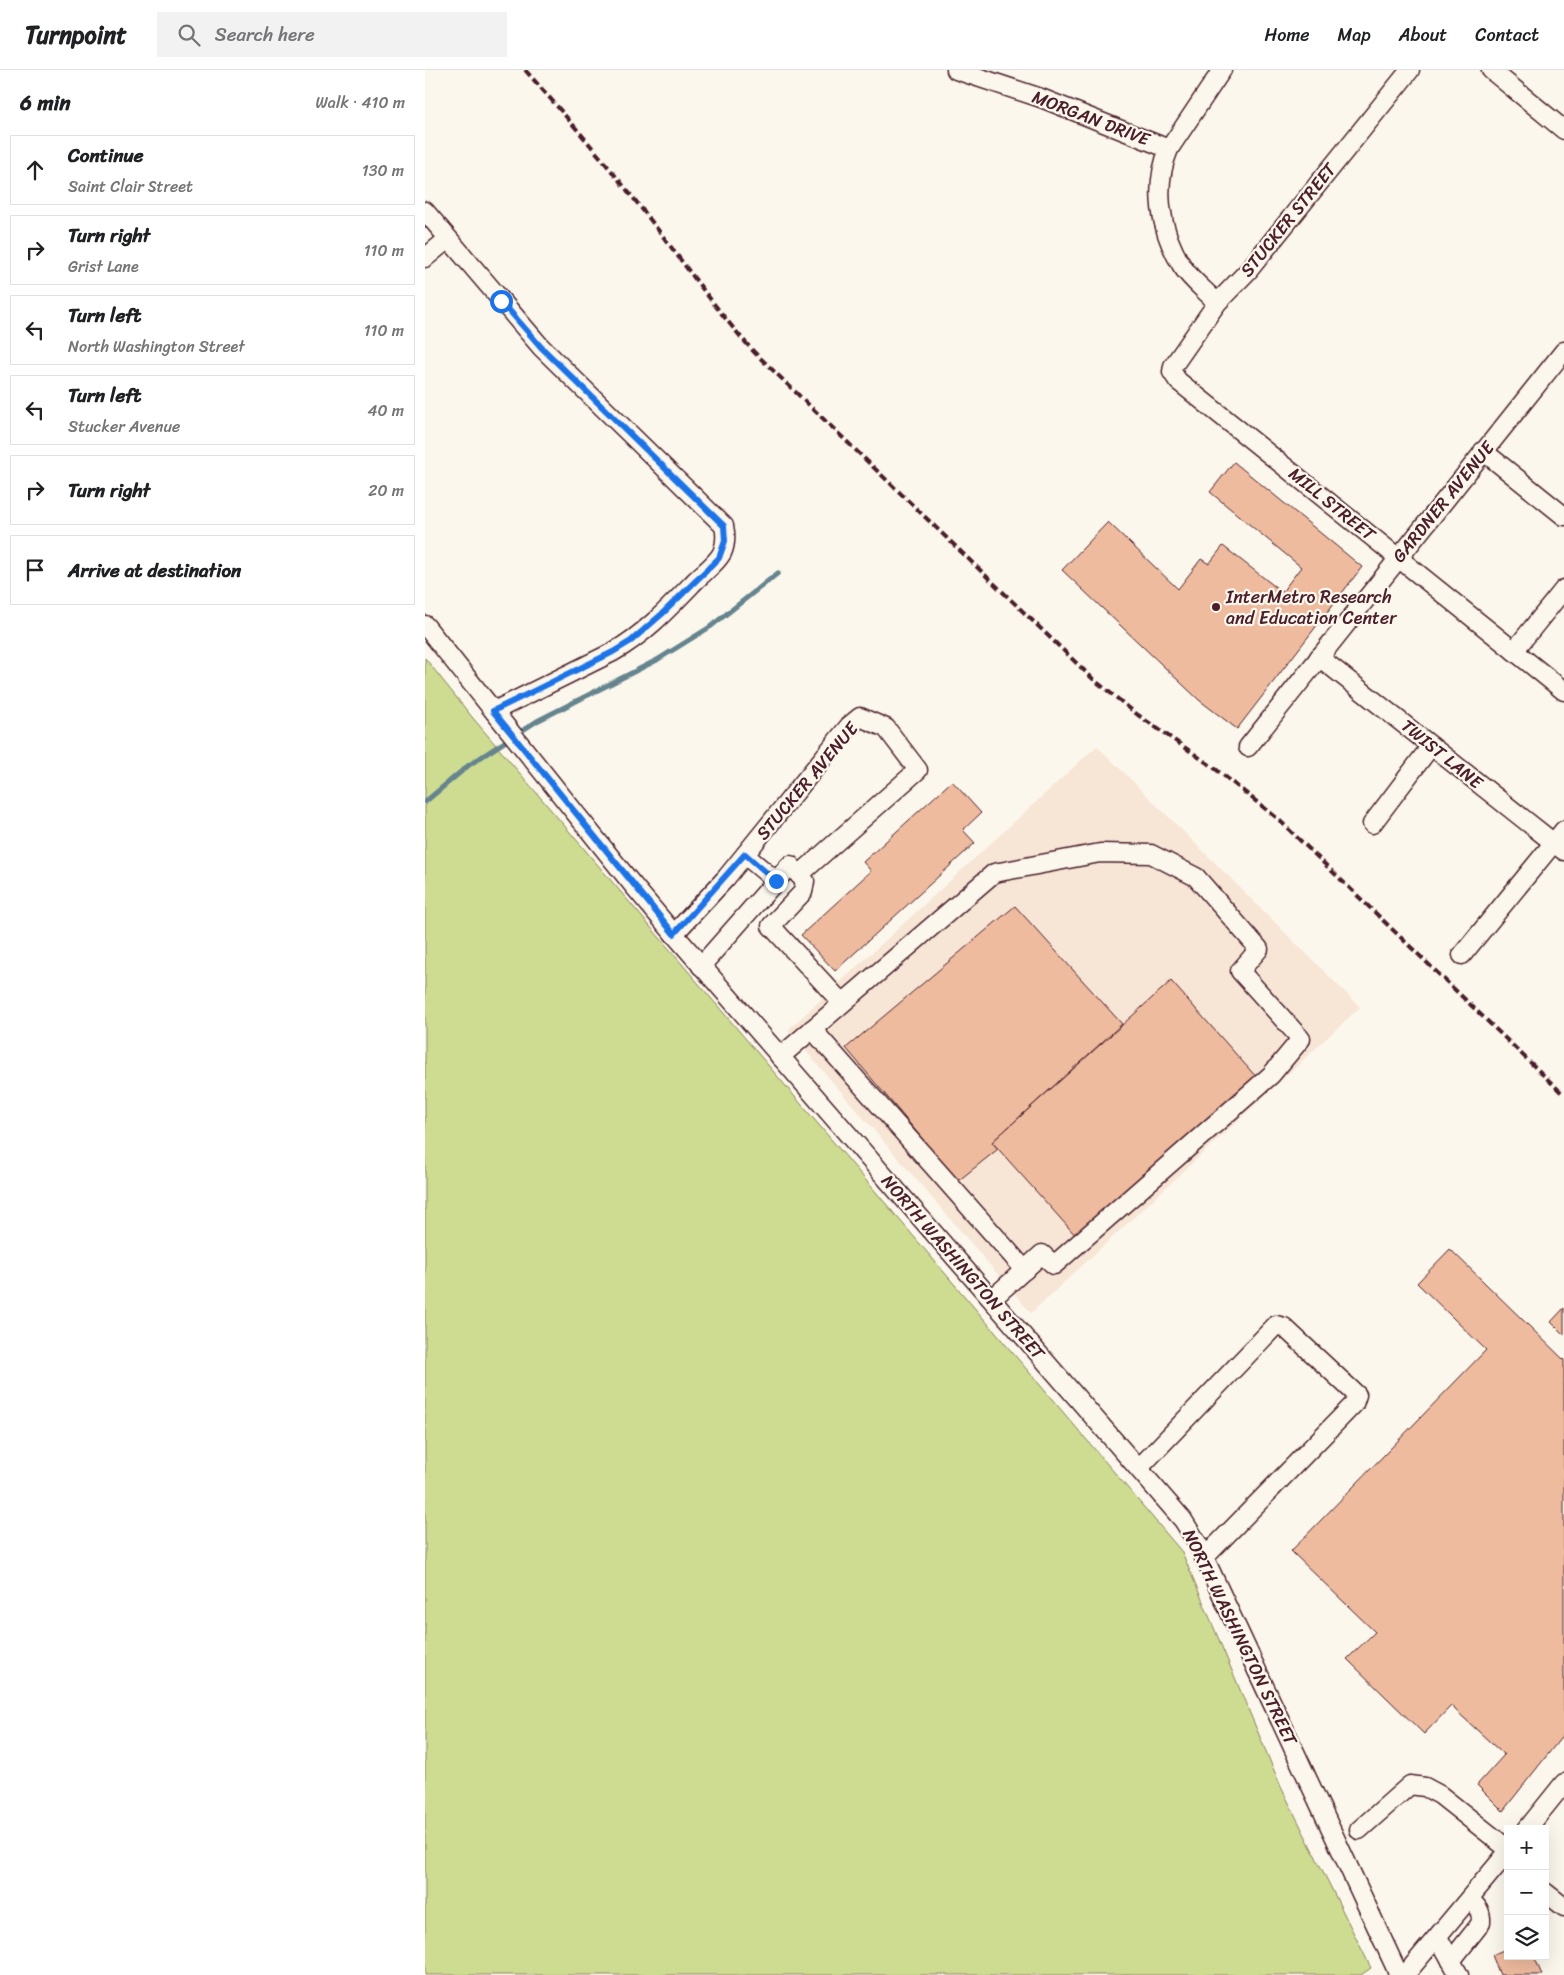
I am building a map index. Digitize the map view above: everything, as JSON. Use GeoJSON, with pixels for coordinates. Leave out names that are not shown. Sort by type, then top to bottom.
{"type":"FeatureCollection","features":[{"type":"Feature","properties":{"kind":"street","name":"MORGAN DRIVE"},"geometry":{"type":"LineString","coordinates":[[955,70],[1041,98],[1169,149]]}},
{"type":"Feature","properties":{"kind":"street"},"geometry":{"type":"LineString","coordinates":[[1217,303],[1183,268],[1167,234],[1162,218],[1160,179],[1163,163],[1169,149],[1222,70]]}},
{"type":"Feature","properties":{"kind":"street","name":"STUCKER STREET"},"geometry":{"type":"LineString","coordinates":[[1173,372],[1173,366],[1217,303],[1248,271],[1410,70]]}},
{"type":"Feature","properties":{"kind":"street"},"geometry":{"type":"LineString","coordinates":[[1491,70],[1562,123]]}},
{"type":"Feature","properties":{"kind":"street"},"geometry":{"type":"LineString","coordinates":[[425,211],[541,347],[724,526],[725,541],[719,558],[662,614],[631,641],[613,652],[493,711]]}},
{"type":"Feature","properties":{"kind":"street"},"geometry":{"type":"LineString","coordinates":[[425,258],[448,239]]}},
{"type":"Feature","properties":{"kind":"street","name":"GARDNER AVENUE"},"geometry":{"type":"LineString","coordinates":[[1247,747],[1564,351]]}},
{"type":"Feature","properties":{"kind":"street","name":"MILL STREET"},"geometry":{"type":"LineString","coordinates":[[1173,372],[1177,381],[1564,690]]}},
{"type":"Feature","properties":{"kind":"street"},"geometry":{"type":"LineString","coordinates":[[1483,451],[1564,516]]}},
{"type":"Feature","properties":{"kind":"street"},"geometry":{"type":"LineString","coordinates":[[1514,651],[1564,589]]}},
{"type":"Feature","properties":{"kind":"street","name":"NORTH WASHINGTON STREET"},"geometry":{"type":"LineString","coordinates":[[425,624],[493,711],[701,966],[1183,1520],[1204,1558],[1399,1975]]}},
{"type":"Feature","properties":{"kind":"street","name":"TWIST LANE"},"geometry":{"type":"LineString","coordinates":[[1319,657],[1431,746],[1561,841]]}},
{"type":"Feature","properties":{"kind":"street","name":"STUCKER AVENUE"},"geometry":{"type":"LineString","coordinates":[[674,934],[745,854],[849,726],[860,717],[886,728],[918,770],[799,875]]}},
{"type":"Feature","properties":{"kind":"street"},"geometry":{"type":"LineString","coordinates":[[1372,824],[1431,746]]}},
{"type":"Feature","properties":{"kind":"street"},"geometry":{"type":"LineString","coordinates":[[1462,955],[1561,841]]}},
{"type":"Feature","properties":{"kind":"street"},"geometry":{"type":"LineString","coordinates":[[780,1056],[994,873],[1100,853],[1151,854],[1196,877],[1259,949],[1240,971],[1301,1039],[1271,1075],[1053,1265],[1041,1254],[992,1300]]}},
{"type":"Feature","properties":{"kind":"street"},"geometry":{"type":"LineString","coordinates":[[745,854],[776,881]]}},
{"type":"Feature","properties":{"kind":"street"},"geometry":{"type":"LineString","coordinates":[[701,966],[790,865],[805,881],[803,892],[771,926],[842,1003]]}},
{"type":"Feature","properties":{"kind":"street"},"geometry":{"type":"LineString","coordinates":[[812,1029],[1025,1270]]}},
{"type":"Feature","properties":{"kind":"street"},"geometry":{"type":"LineString","coordinates":[[1139,1468],[1276,1325],[1284,1326],[1357,1395],[1354,1404],[1204,1558]]}},
{"type":"Feature","properties":{"kind":"street"},"geometry":{"type":"LineString","coordinates":[[1530,1825],[1564,1783]]}},
{"type":"Feature","properties":{"kind":"street"},"geometry":{"type":"LineString","coordinates":[[1359,1830],[1410,1786],[1425,1787],[1440,1795],[1504,1854]]}},
{"type":"Feature","properties":{"kind":"street"},"geometry":{"type":"LineString","coordinates":[[1405,1975],[1504,1858]]}},
{"type":"Feature","properties":{"kind":"street"},"geometry":{"type":"LineString","coordinates":[[1549,1895],[1564,1907]]}},
{"type":"Feature","properties":{"kind":"street"},"geometry":{"type":"LineString","coordinates":[[1455,1968],[1481,1923],[1482,1915],[1479,1909],[1469,1899]]}},
{"type":"Feature","properties":{"kind":"street"},"geometry":{"type":"LineString","coordinates":[[1438,1937],[1455,1968]]}},
{"type":"Feature","properties":{"kind":"shaded area"},"geometry":{"type":"Polygon","coordinates":[[[1097,746],[1360,1007],[1031,1313],[788,1030],[1097,746]]]}},
{"type":"Feature","properties":{"kind":"green space"},"geometry":{"type":"Polygon","coordinates":[[[425,658],[472,717],[1182,1552],[1281,1787],[1371,1968],[1361,1975],[425,1975],[425,658]]]}},
{"type":"Feature","properties":{"kind":"building","name":"InterMetro Research and Education Center"},"geometry":{"type":"Polygon","coordinates":[[[1234,462],[1362,567],[1237,729],[1199,700],[1062,570],[1108,522],[1178,589],[1201,559],[1209,564],[1223,546],[1282,592],[1301,567],[1210,492],[1234,462]]]}},
{"type":"Feature","properties":{"kind":"building"},"geometry":{"type":"Polygon","coordinates":[[[952,781],[981,813],[963,830],[975,843],[835,971],[801,935],[871,871],[863,862],[952,781]]]}},
{"type":"Feature","properties":{"kind":"building"},"geometry":{"type":"Polygon","coordinates":[[[1015,906],[1122,1024],[992,1142],[998,1149],[958,1181],[846,1048],[1015,906]]]}},
{"type":"Feature","properties":{"kind":"building"},"geometry":{"type":"Polygon","coordinates":[[[1171,981],[1258,1079],[1077,1237],[992,1142],[1171,981]]]}},
{"type":"Feature","properties":{"kind":"building"},"geometry":{"type":"Polygon","coordinates":[[[1450,1249],[1564,1360],[1564,1734],[1503,1811],[1477,1785],[1504,1755],[1451,1706],[1424,1734],[1347,1659],[1375,1632],[1291,1551],[1486,1350],[1417,1283],[1450,1249]]]}},
{"type":"Feature","properties":{"kind":"building"},"geometry":{"type":"Polygon","coordinates":[[[1564,1308],[1564,1335],[1551,1322],[1564,1308]]]}},
{"type":"Feature","properties":{"kind":"building"},"geometry":{"type":"Polygon","coordinates":[[[1504,1950],[1504,1960],[1536,1960],[1542,1975],[1500,1975],[1492,1955],[1504,1950]]]}},
{"type":"Feature","properties":{"kind":"waterway"},"geometry":{"type":"LineString","coordinates":[[425,802],[469,765],[537,721],[657,660],[710,627],[778,573]]}},
{"type":"Feature","properties":{"kind":"railway"},"geometry":{"type":"LineString","coordinates":[[525,70],[621,183],[714,304],[754,352],[1093,679],[1138,715],[1213,767],[1277,818],[1564,1095]]}},
{"type":"Feature","properties":{"kind":"place","name":"InterMetro Research and Education Center"},"geometry":{"type":"Point","coordinates":[1216,607]}},
{"type":"Feature","properties":{"kind":"route"},"geometry":{"type":"LineString","coordinates":[[501,301],[541,347],[724,526],[725,541],[719,558],[662,614],[631,641],[613,652],[493,711],[674,934],[726,878],[745,854],[776,881]]}}]}
